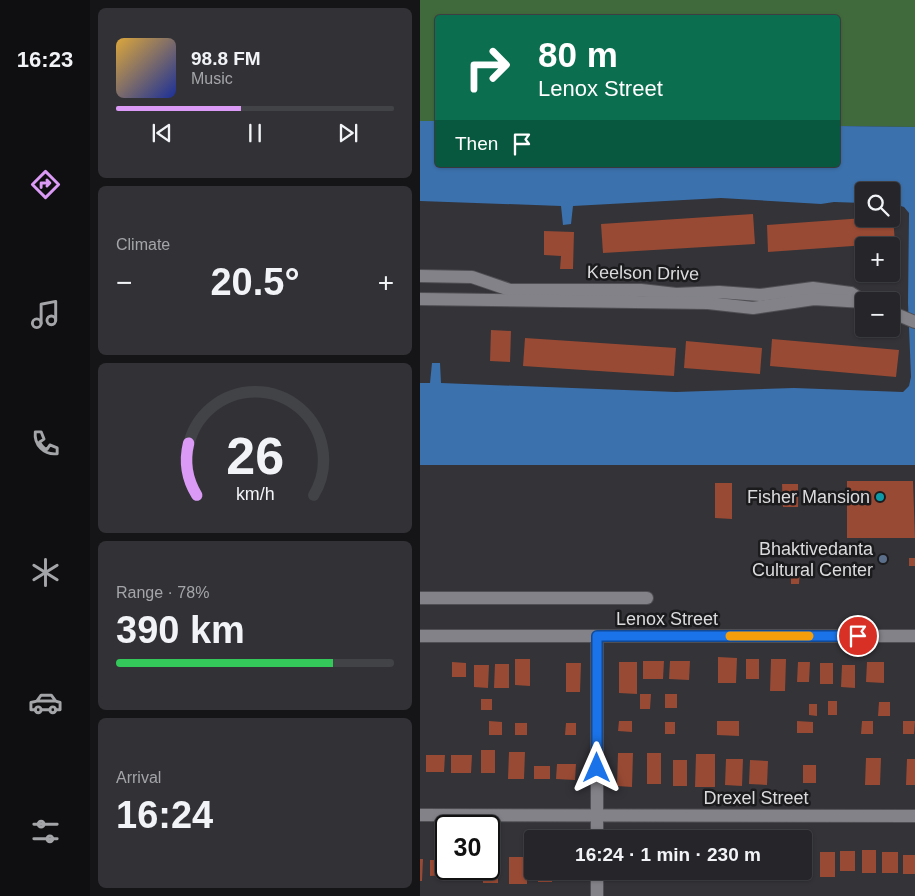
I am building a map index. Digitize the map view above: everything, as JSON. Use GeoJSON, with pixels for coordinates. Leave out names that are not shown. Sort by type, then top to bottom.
{"type":"FeatureCollection","features":[{"type":"Feature","properties":{"kind":"street","name":"Keelson Drive"},"geometry":{"type":"LineString","coordinates":[[420,276],[472,276],[510,290],[641,290],[676,294],[719,292],[760,295],[814,288],[850,293],[855,296]]}},
{"type":"Feature","properties":{"kind":"street","name":"Keelson Drive"},"geometry":{"type":"LineString","coordinates":[[420,299],[708,302],[754,308],[814,299],[855,301]]}},
{"type":"Feature","properties":{"kind":"street"},"geometry":{"type":"LineString","coordinates":[[420,598],[647,598]]}},
{"type":"Feature","properties":{"kind":"street","name":"Lenox Street"},"geometry":{"type":"LineString","coordinates":[[420,636],[915,636]]}},
{"type":"Feature","properties":{"kind":"street"},"geometry":{"type":"LineString","coordinates":[[597,636],[597,830]]}},
{"type":"Feature","properties":{"kind":"street","name":"Drexel Street"},"geometry":{"type":"LineString","coordinates":[[420,815],[915,816]]}},
{"type":"Feature","properties":{"kind":"street"},"geometry":{"type":"LineString","coordinates":[[597,880],[597,896]]}},
{"type":"Feature","properties":{"kind":"green space"},"geometry":{"type":"Polygon","coordinates":[[[420,0],[915,0],[915,127],[840,126],[840,15],[435,15],[435,121],[420,121],[420,0]]]}},
{"type":"Feature","properties":{"kind":"water"},"geometry":{"type":"Polygon","coordinates":[[[420,121],[435,121],[435,167],[840,167],[840,126],[915,127],[915,465],[420,465],[420,383],[430,383],[432,363],[440,363],[441,383],[676,392],[794,388],[903,392],[909,386],[911,377],[908,303],[909,213],[904,207],[900,206],[900,182],[855,182],[855,203],[834,202],[821,204],[721,198],[573,206],[571,224],[563,225],[561,206],[420,201],[420,121]]]}},
{"type":"Feature","properties":{"kind":"building"},"geometry":{"type":"Polygon","coordinates":[[[753,214],[755,244],[603,253],[601,224],[753,214]]]}},
{"type":"Feature","properties":{"kind":"building"},"geometry":{"type":"Polygon","coordinates":[[[855,219],[855,227],[894,227],[895,237],[855,237],[855,246],[768,252],[767,225],[855,219]]]}},
{"type":"Feature","properties":{"kind":"building"},"geometry":{"type":"Polygon","coordinates":[[[544,231],[574,232],[573,269],[560,269],[561,256],[544,255],[544,231]]]}},
{"type":"Feature","properties":{"kind":"building"},"geometry":{"type":"Polygon","coordinates":[[[491,330],[511,331],[510,362],[490,361],[491,330]]]}},
{"type":"Feature","properties":{"kind":"building"},"geometry":{"type":"Polygon","coordinates":[[[525,338],[676,348],[674,376],[523,366],[525,338]]]}},
{"type":"Feature","properties":{"kind":"building"},"geometry":{"type":"Polygon","coordinates":[[[772,339],[899,350],[896,377],[770,366],[772,339]]]}},
{"type":"Feature","properties":{"kind":"building"},"geometry":{"type":"Polygon","coordinates":[[[686,341],[762,348],[760,374],[684,368],[686,341]]]}},
{"type":"Feature","properties":{"kind":"building","name":"Fisher Mansion"},"geometry":{"type":"Polygon","coordinates":[[[847,481],[913,481],[915,538],[847,538],[847,481]]]}},
{"type":"Feature","properties":{"kind":"building"},"geometry":{"type":"Polygon","coordinates":[[[715,483],[732,483],[732,519],[715,518],[715,483]]]}},
{"type":"Feature","properties":{"kind":"building"},"geometry":{"type":"Polygon","coordinates":[[[782,484],[798,484],[798,507],[783,507],[782,484]]]}},
{"type":"Feature","properties":{"kind":"building"},"geometry":{"type":"Polygon","coordinates":[[[909,558],[915,558],[915,566],[909,566],[909,558]]]}},
{"type":"Feature","properties":{"kind":"building"},"geometry":{"type":"Polygon","coordinates":[[[791,567],[800,567],[799,584],[791,584],[791,567]]]}},
{"type":"Feature","properties":{"kind":"building"},"geometry":{"type":"Polygon","coordinates":[[[718,657],[737,658],[736,683],[718,683],[718,657]]]}},
{"type":"Feature","properties":{"kind":"building"},"geometry":{"type":"Polygon","coordinates":[[[515,659],[530,659],[530,686],[515,685],[515,659]]]}},
{"type":"Feature","properties":{"kind":"building"},"geometry":{"type":"Polygon","coordinates":[[[746,659],[759,659],[759,679],[746,679],[746,659]]]}},
{"type":"Feature","properties":{"kind":"building"},"geometry":{"type":"Polygon","coordinates":[[[771,659],[786,659],[785,691],[770,691],[771,659]]]}},
{"type":"Feature","properties":{"kind":"building"},"geometry":{"type":"Polygon","coordinates":[[[643,661],[664,661],[663,679],[643,679],[643,661]]]}},
{"type":"Feature","properties":{"kind":"building"},"geometry":{"type":"Polygon","coordinates":[[[670,661],[690,661],[689,680],[669,679],[670,661]]]}},
{"type":"Feature","properties":{"kind":"building"},"geometry":{"type":"Polygon","coordinates":[[[452,662],[466,663],[466,677],[452,677],[452,662]]]}},
{"type":"Feature","properties":{"kind":"building"},"geometry":{"type":"Polygon","coordinates":[[[619,662],[637,662],[637,694],[619,693],[619,662]]]}},
{"type":"Feature","properties":{"kind":"building"},"geometry":{"type":"Polygon","coordinates":[[[798,662],[810,662],[809,682],[797,682],[798,662]]]}},
{"type":"Feature","properties":{"kind":"building"},"geometry":{"type":"Polygon","coordinates":[[[867,662],[884,662],[884,683],[866,682],[867,662]]]}},
{"type":"Feature","properties":{"kind":"building"},"geometry":{"type":"Polygon","coordinates":[[[566,663],[581,663],[580,692],[566,692],[566,663]]]}},
{"type":"Feature","properties":{"kind":"building"},"geometry":{"type":"Polygon","coordinates":[[[820,663],[833,663],[833,684],[820,684],[820,663]]]}},
{"type":"Feature","properties":{"kind":"building"},"geometry":{"type":"Polygon","coordinates":[[[495,664],[509,664],[509,688],[494,688],[495,664]]]}},
{"type":"Feature","properties":{"kind":"building"},"geometry":{"type":"Polygon","coordinates":[[[474,665],[489,665],[488,688],[474,687],[474,665]]]}},
{"type":"Feature","properties":{"kind":"building"},"geometry":{"type":"Polygon","coordinates":[[[842,665],[855,665],[855,688],[841,687],[842,665]]]}},
{"type":"Feature","properties":{"kind":"building"},"geometry":{"type":"Polygon","coordinates":[[[640,694],[651,694],[650,709],[640,709],[640,694]]]}},
{"type":"Feature","properties":{"kind":"building"},"geometry":{"type":"Polygon","coordinates":[[[665,694],[677,694],[677,708],[665,708],[665,694]]]}},
{"type":"Feature","properties":{"kind":"building"},"geometry":{"type":"Polygon","coordinates":[[[481,699],[492,699],[492,710],[481,710],[481,699]]]}},
{"type":"Feature","properties":{"kind":"building"},"geometry":{"type":"Polygon","coordinates":[[[828,701],[837,701],[837,715],[828,715],[828,701]]]}},
{"type":"Feature","properties":{"kind":"building"},"geometry":{"type":"Polygon","coordinates":[[[879,702],[890,702],[890,716],[878,716],[879,702]]]}},
{"type":"Feature","properties":{"kind":"building"},"geometry":{"type":"Polygon","coordinates":[[[809,704],[817,704],[817,716],[809,715],[809,704]]]}},
{"type":"Feature","properties":{"kind":"building"},"geometry":{"type":"Polygon","coordinates":[[[489,721],[502,722],[502,735],[489,735],[489,721]]]}},
{"type":"Feature","properties":{"kind":"building"},"geometry":{"type":"Polygon","coordinates":[[[619,721],[632,721],[632,732],[618,731],[619,721]]]}},
{"type":"Feature","properties":{"kind":"building"},"geometry":{"type":"Polygon","coordinates":[[[717,721],[739,721],[739,736],[717,735],[717,721]]]}},
{"type":"Feature","properties":{"kind":"building"},"geometry":{"type":"Polygon","coordinates":[[[797,721],[813,722],[813,733],[797,733],[797,721]]]}},
{"type":"Feature","properties":{"kind":"building"},"geometry":{"type":"Polygon","coordinates":[[[862,721],[873,721],[873,734],[861,734],[862,721]]]}},
{"type":"Feature","properties":{"kind":"building"},"geometry":{"type":"Polygon","coordinates":[[[903,721],[915,721],[914,734],[903,734],[903,721]]]}},
{"type":"Feature","properties":{"kind":"building"},"geometry":{"type":"Polygon","coordinates":[[[665,722],[675,722],[675,734],[665,734],[665,722]]]}},
{"type":"Feature","properties":{"kind":"building"},"geometry":{"type":"Polygon","coordinates":[[[515,723],[527,723],[527,735],[515,735],[515,723]]]}},
{"type":"Feature","properties":{"kind":"building"},"geometry":{"type":"Polygon","coordinates":[[[566,723],[576,723],[576,735],[565,735],[566,723]]]}},
{"type":"Feature","properties":{"kind":"building"},"geometry":{"type":"Polygon","coordinates":[[[481,750],[495,750],[495,773],[481,773],[481,750]]]}},
{"type":"Feature","properties":{"kind":"building"},"geometry":{"type":"Polygon","coordinates":[[[509,752],[525,752],[524,779],[508,779],[509,752]]]}},
{"type":"Feature","properties":{"kind":"building"},"geometry":{"type":"Polygon","coordinates":[[[618,753],[633,753],[632,787],[617,786],[618,753]]]}},
{"type":"Feature","properties":{"kind":"building"},"geometry":{"type":"Polygon","coordinates":[[[647,753],[661,753],[661,784],[647,784],[647,753]]]}},
{"type":"Feature","properties":{"kind":"building"},"geometry":{"type":"Polygon","coordinates":[[[696,754],[715,754],[715,787],[695,787],[696,754]]]}},
{"type":"Feature","properties":{"kind":"building"},"geometry":{"type":"Polygon","coordinates":[[[426,755],[445,755],[444,772],[426,772],[426,755]]]}},
{"type":"Feature","properties":{"kind":"building"},"geometry":{"type":"Polygon","coordinates":[[[451,755],[472,755],[471,773],[451,773],[451,755]]]}},
{"type":"Feature","properties":{"kind":"building"},"geometry":{"type":"Polygon","coordinates":[[[866,758],[881,758],[880,785],[865,785],[866,758]]]}},
{"type":"Feature","properties":{"kind":"building"},"geometry":{"type":"Polygon","coordinates":[[[726,759],[743,759],[742,786],[725,785],[726,759]]]}},
{"type":"Feature","properties":{"kind":"building"},"geometry":{"type":"Polygon","coordinates":[[[907,759],[915,759],[915,785],[906,785],[907,759]]]}},
{"type":"Feature","properties":{"kind":"building"},"geometry":{"type":"Polygon","coordinates":[[[673,760],[687,760],[687,786],[673,786],[673,760]]]}},
{"type":"Feature","properties":{"kind":"building"},"geometry":{"type":"Polygon","coordinates":[[[750,760],[768,761],[767,785],[749,784],[750,760]]]}},
{"type":"Feature","properties":{"kind":"building"},"geometry":{"type":"Polygon","coordinates":[[[557,764],[576,764],[575,780],[556,779],[557,764]]]}},
{"type":"Feature","properties":{"kind":"building"},"geometry":{"type":"Polygon","coordinates":[[[803,765],[816,765],[816,783],[803,783],[803,765]]]}},
{"type":"Feature","properties":{"kind":"building"},"geometry":{"type":"Polygon","coordinates":[[[534,766],[550,766],[550,779],[534,779],[534,766]]]}},
{"type":"Feature","properties":{"kind":"building"},"geometry":{"type":"Polygon","coordinates":[[[862,850],[876,850],[876,873],[862,873],[862,850]]]}},
{"type":"Feature","properties":{"kind":"building"},"geometry":{"type":"Polygon","coordinates":[[[840,851],[855,851],[855,871],[840,871],[840,851]]]}},
{"type":"Feature","properties":{"kind":"building"},"geometry":{"type":"Polygon","coordinates":[[[820,852],[835,852],[835,877],[820,877],[820,852]]]}},
{"type":"Feature","properties":{"kind":"building"},"geometry":{"type":"Polygon","coordinates":[[[882,852],[898,852],[898,873],[882,873],[882,852]]]}},
{"type":"Feature","properties":{"kind":"building"},"geometry":{"type":"Polygon","coordinates":[[[903,855],[915,855],[915,874],[903,874],[903,855]]]}},
{"type":"Feature","properties":{"kind":"building"},"geometry":{"type":"Polygon","coordinates":[[[509,857],[524,857],[524,880],[527,880],[527,884],[509,884],[509,857]]]}},
{"type":"Feature","properties":{"kind":"building"},"geometry":{"type":"Polygon","coordinates":[[[420,859],[423,859],[422,881],[420,881],[420,859]]]}},
{"type":"Feature","properties":{"kind":"building"},"geometry":{"type":"Polygon","coordinates":[[[430,860],[435,860],[435,876],[430,876],[430,860]]]}},
{"type":"Feature","properties":{"kind":"building"},"geometry":{"type":"Polygon","coordinates":[[[483,880],[498,880],[498,883],[483,883],[483,880]]]}},
{"type":"Feature","properties":{"kind":"building"},"geometry":{"type":"Polygon","coordinates":[[[538,880],[552,880],[552,882],[538,882],[538,880]]]}},
{"type":"Feature","properties":{"kind":"slow traffic"},"geometry":{"type":"LineString","coordinates":[[730,636],[809,636]]}},
{"type":"Feature","properties":{"kind":"place","name":"Fisher Mansion"},"geometry":{"type":"Point","coordinates":[880,497]}},
{"type":"Feature","properties":{"kind":"place","name":"Bhaktivedanta Cultural Center"},"geometry":{"type":"Point","coordinates":[883,559]}},
{"type":"Feature","properties":{"kind":"route"},"geometry":{"type":"LineString","coordinates":[[597,768],[597,636],[858,636]]}}]}
